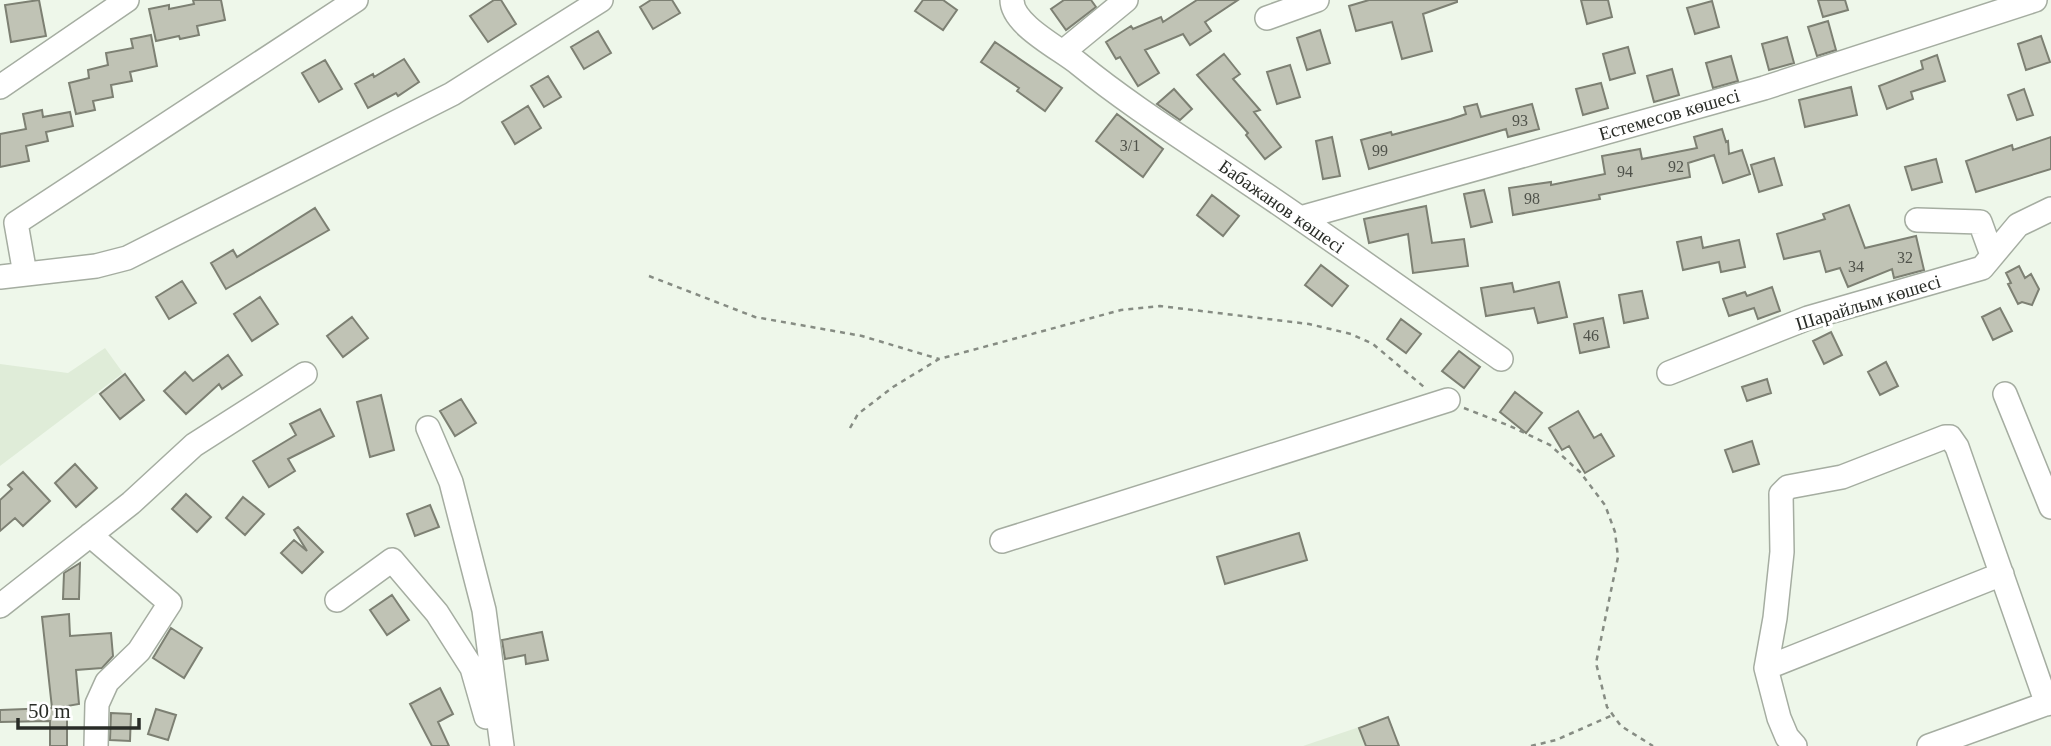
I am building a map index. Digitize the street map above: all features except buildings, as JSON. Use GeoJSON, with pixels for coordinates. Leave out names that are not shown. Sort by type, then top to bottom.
{"type":"FeatureCollection","features":[{"type":"Feature","properties":{"kind":"street"},"geometry":{"type":"LineString","coordinates":[[0,88],[127,0]]}},
{"type":"Feature","properties":{"kind":"street"},"geometry":{"type":"LineString","coordinates":[[25,274],[16,223],[356,0]]}},
{"type":"Feature","properties":{"kind":"street"},"geometry":{"type":"LineString","coordinates":[[0,276],[96,266],[127,258],[453,94],[601,0]]}},
{"type":"Feature","properties":{"kind":"street","name":"Бабажанов көшесі"},"geometry":{"type":"LineString","coordinates":[[1012,0],[1018,17],[1045,41],[1064,51],[1157,120],[1501,359]]}},
{"type":"Feature","properties":{"kind":"street"},"geometry":{"type":"LineString","coordinates":[[1064,51],[1126,0]]}},
{"type":"Feature","properties":{"kind":"street"},"geometry":{"type":"LineString","coordinates":[[1267,18],[1317,0]]}},
{"type":"Feature","properties":{"kind":"street","name":"Естемесов көшесі"},"geometry":{"type":"LineString","coordinates":[[1300,218],[1764,88],[2035,0]]}},
{"type":"Feature","properties":{"kind":"street","name":"Шарайлым көшесі"},"geometry":{"type":"LineString","coordinates":[[1669,373],[1808,318],[1982,268],[2018,225],[2051,209]]}},
{"type":"Feature","properties":{"kind":"street"},"geometry":{"type":"LineString","coordinates":[[1917,220],[1980,222],[1992,255]]}},
{"type":"Feature","properties":{"kind":"street"},"geometry":{"type":"LineString","coordinates":[[0,606],[131,503],[194,445],[304,374]]}},
{"type":"Feature","properties":{"kind":"street"},"geometry":{"type":"LineString","coordinates":[[2005,394],[2051,507]]}},
{"type":"Feature","properties":{"kind":"street"},"geometry":{"type":"LineString","coordinates":[[1002,541],[1448,400]]}},
{"type":"Feature","properties":{"kind":"street"},"geometry":{"type":"LineString","coordinates":[[428,428],[451,482],[484,610],[501,739]]}},
{"type":"Feature","properties":{"kind":"street"},"geometry":{"type":"LineString","coordinates":[[1795,746],[1787,737],[1779,718],[1766,668],[1782,552],[1781,494],[1788,487],[1842,477],[1940,438],[1950,437],[1957,447],[2049,703],[1929,746]]}},
{"type":"Feature","properties":{"kind":"street"},"geometry":{"type":"LineString","coordinates":[[90,535],[170,603],[139,651],[107,682],[97,704],[96,746]]}},
{"type":"Feature","properties":{"kind":"street"},"geometry":{"type":"LineString","coordinates":[[337,600],[392,560],[438,613],[472,668],[488,724],[501,739]]}},
{"type":"Feature","properties":{"kind":"street"},"geometry":{"type":"LineString","coordinates":[[1766,668],[2002,574]]}},
{"type":"Feature","properties":{"kind":"path"},"geometry":{"type":"LineString","coordinates":[[649,276],[755,317],[862,337],[939,359]]}},
{"type":"Feature","properties":{"kind":"path"},"geometry":{"type":"LineString","coordinates":[[1531,746],[1556,740],[1613,715]]}},
{"type":"Feature","properties":{"kind":"shaded area"},"geometry":{"type":"Polygon","coordinates":[[[105,348],[123,373],[0,466],[0,364],[68,373],[105,348]]]}},
{"type":"Feature","properties":{"kind":"shaded area"},"geometry":{"type":"Polygon","coordinates":[[[1386,718],[1395,746],[1303,746],[1386,718]]]}}]}
